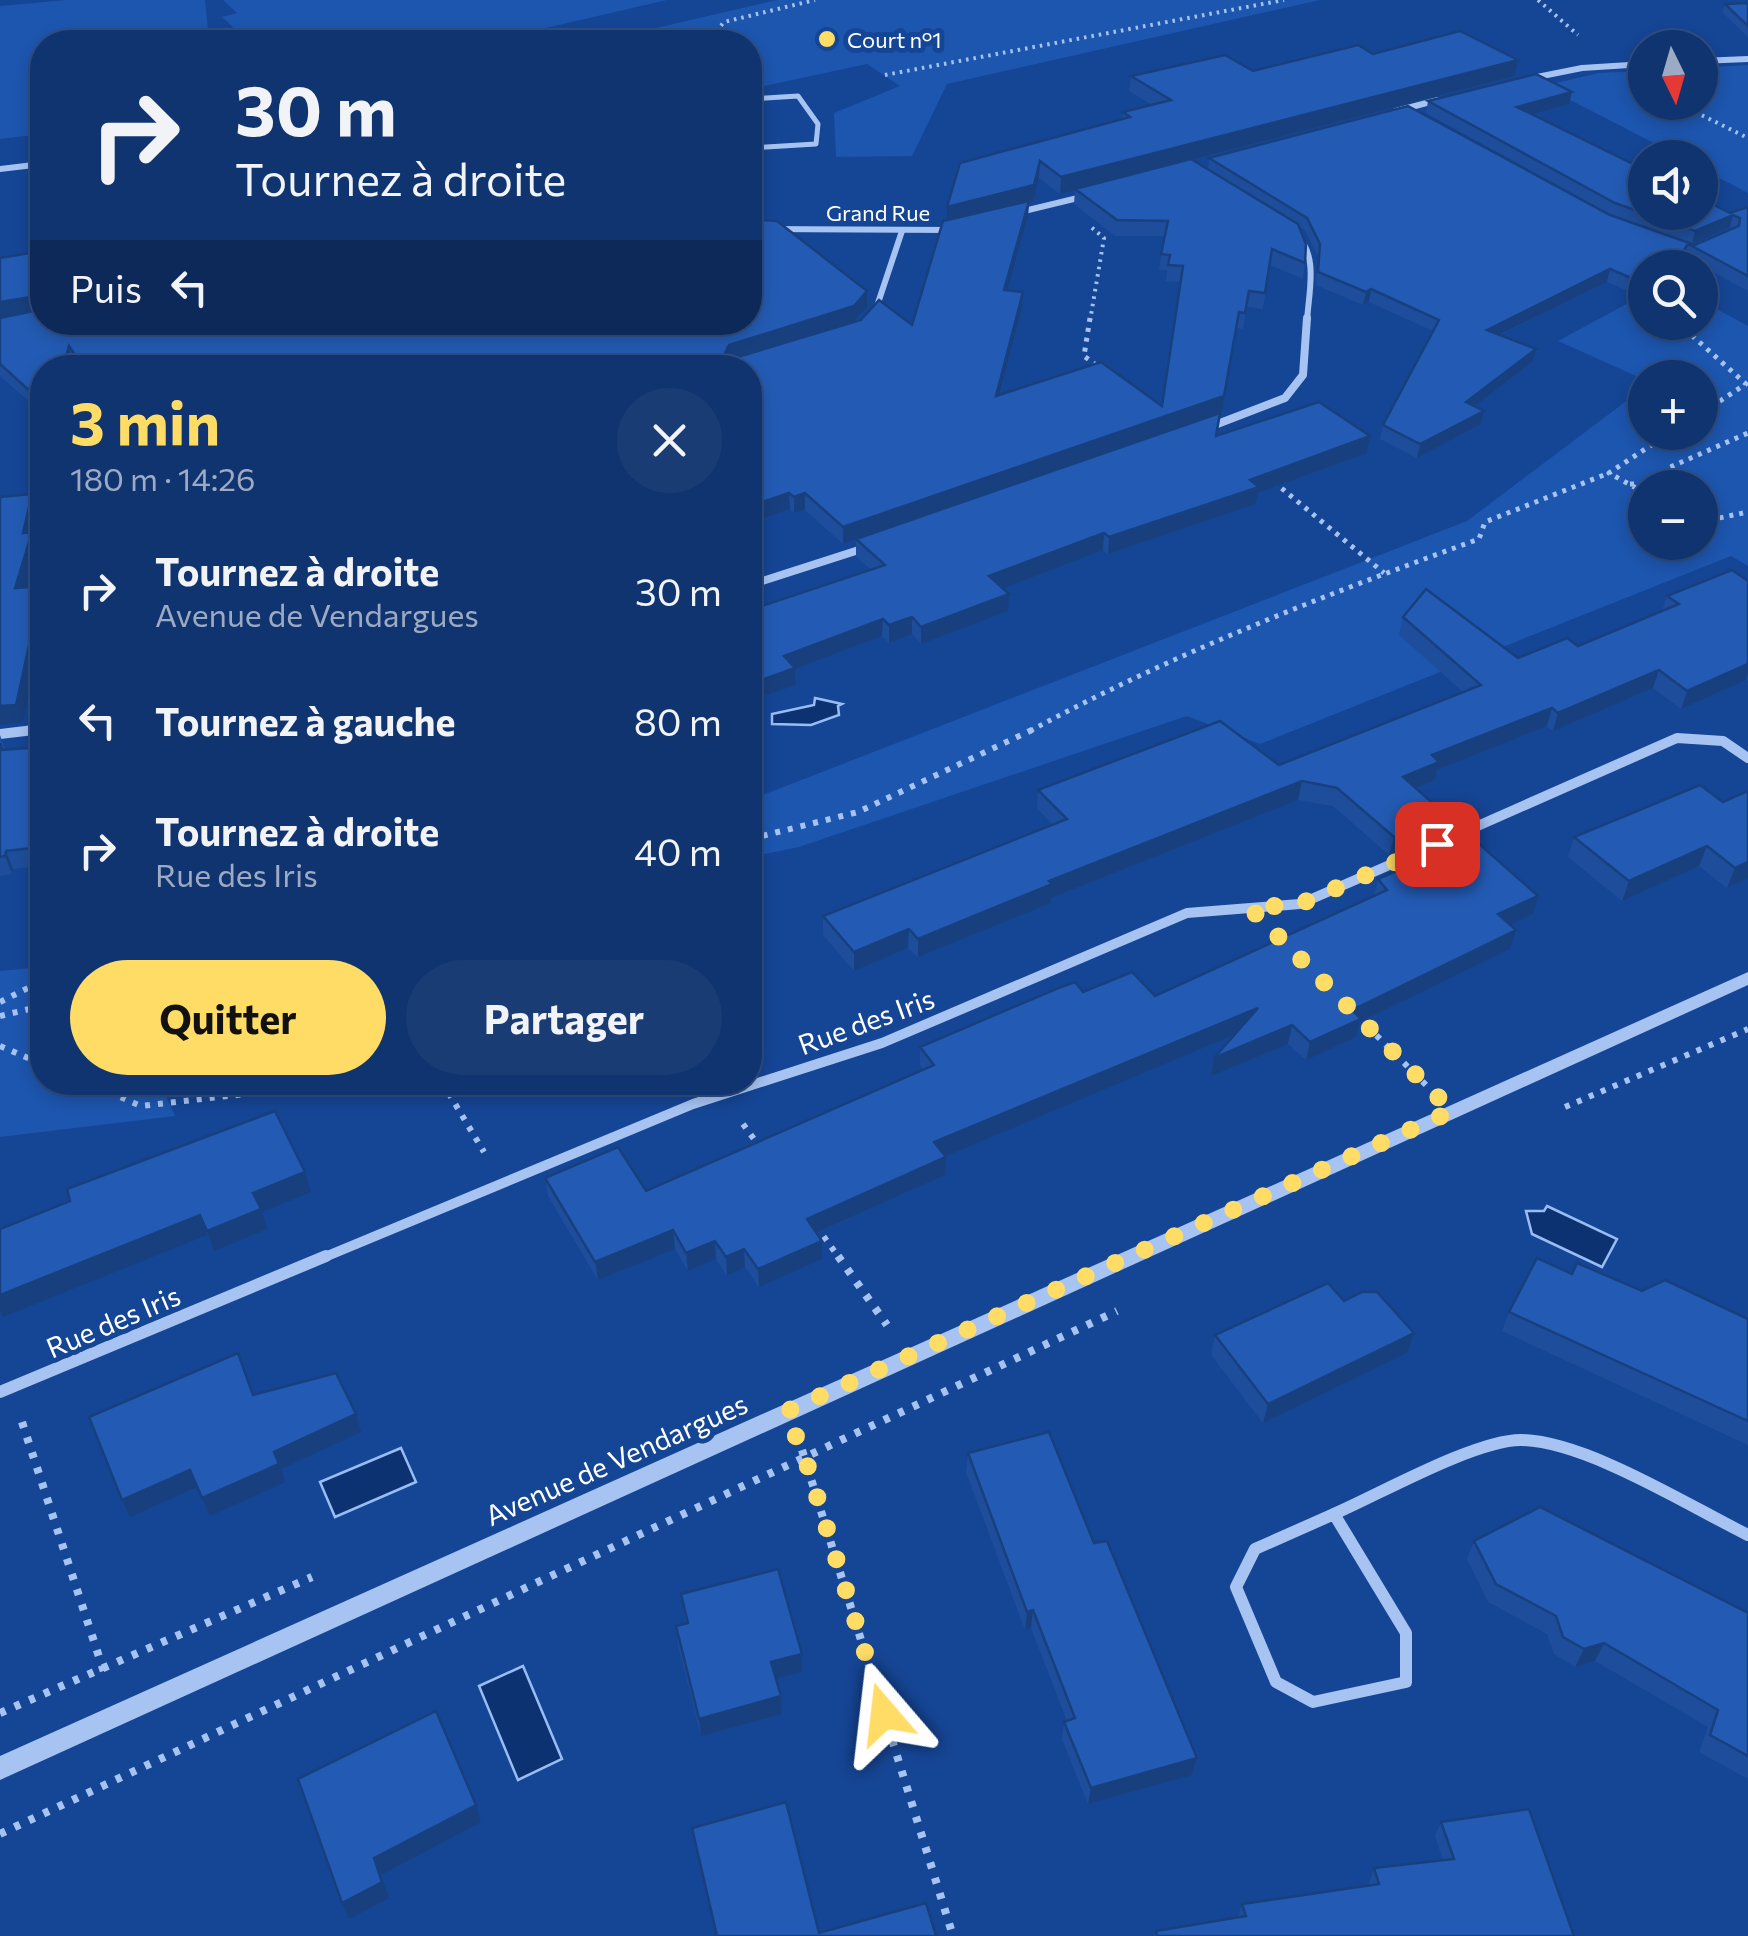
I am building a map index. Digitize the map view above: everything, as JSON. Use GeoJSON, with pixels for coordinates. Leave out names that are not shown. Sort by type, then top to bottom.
{"type":"FeatureCollection","features":[{"type":"Feature","properties":{"kind":"street"},"geometry":{"type":"LineString","coordinates":[[1718,60],[1748,59]]}},
{"type":"Feature","properties":{"kind":"street"},"geometry":{"type":"LineString","coordinates":[[1516,82],[1582,68],[1628,65]]}},
{"type":"Feature","properties":{"kind":"street"},"geometry":{"type":"LineString","coordinates":[[1384,114],[1440,100]]}},
{"type":"Feature","properties":{"kind":"street"},"geometry":{"type":"LineString","coordinates":[[1403,108],[1419,118]]}},
{"type":"Feature","properties":{"kind":"street"},"geometry":{"type":"LineString","coordinates":[[0,169],[30,165]]}},
{"type":"Feature","properties":{"kind":"street"},"geometry":{"type":"LineString","coordinates":[[1004,216],[1097,193]]}},
{"type":"Feature","properties":{"kind":"street","name":"Grand Rue"},"geometry":{"type":"LineString","coordinates":[[762,230],[902,230],[967,225]]}},
{"type":"Feature","properties":{"kind":"street"},"geometry":{"type":"LineString","coordinates":[[1190,435],[1285,398],[1304,375],[1311,258],[1301,235],[1285,226]]}},
{"type":"Feature","properties":{"kind":"street"},"geometry":{"type":"LineString","coordinates":[[874,317],[902,230]]}},
{"type":"Feature","properties":{"kind":"street"},"geometry":{"type":"LineString","coordinates":[[0,504],[30,502]]}},
{"type":"Feature","properties":{"kind":"street"},"geometry":{"type":"LineString","coordinates":[[762,582],[870,546]]}},
{"type":"Feature","properties":{"kind":"street"},"geometry":{"type":"LineString","coordinates":[[0,734],[30,731]]}},
{"type":"Feature","properties":{"kind":"street"},"geometry":{"type":"LineString","coordinates":[[1444,841],[1677,738],[1723,741],[1748,758]]}},
{"type":"Feature","properties":{"kind":"street","name":"Rue des Iris"},"geometry":{"type":"LineString","coordinates":[[762,1081],[882,1043],[1186,913],[1300,904],[1426,849]]}},
{"type":"Feature","properties":{"kind":"street","name":"Avenue de Vendargues"},"geometry":{"type":"LineString","coordinates":[[0,1768],[1748,978]]}},
{"type":"Feature","properties":{"kind":"street","name":"Rue des Iris"},"geometry":{"type":"LineString","coordinates":[[5,1390],[720,1095]]}},
{"type":"Feature","properties":{"kind":"street"},"geometry":{"type":"LineString","coordinates":[[1334,1513],[1406,1633],[1406,1682],[1314,1702],[1276,1682],[1236,1587],[1256,1549],[1334,1513],[1475,1451],[1520,1440],[1580,1452],[1748,1535]]}},
{"type":"Feature","properties":{"kind":"lane"},"geometry":{"type":"LineString","coordinates":[[762,98],[798,96],[818,124],[816,144],[762,148]]}},
{"type":"Feature","properties":{"kind":"path"},"geometry":{"type":"LineString","coordinates":[[717,30],[724,22],[815,0]]}},
{"type":"Feature","properties":{"kind":"path"},"geometry":{"type":"LineString","coordinates":[[885,75],[1284,0]]}},
{"type":"Feature","properties":{"kind":"path"},"geometry":{"type":"LineString","coordinates":[[1712,120],[1748,138]]}},
{"type":"Feature","properties":{"kind":"path"},"geometry":{"type":"LineString","coordinates":[[1059,203],[1104,238],[1084,356],[1114,379]]}},
{"type":"Feature","properties":{"kind":"path"},"geometry":{"type":"LineString","coordinates":[[1698,340],[1746,384],[1718,402]]}},
{"type":"Feature","properties":{"kind":"path"},"geometry":{"type":"LineString","coordinates":[[1667,470],[1748,433]]}},
{"type":"Feature","properties":{"kind":"path"},"geometry":{"type":"LineString","coordinates":[[762,835],[858,812],[1018,738],[1104,690],[1289,608],[1478,539],[1484,522],[1609,473],[1644,450]]}},
{"type":"Feature","properties":{"kind":"path"},"geometry":{"type":"LineString","coordinates":[[1609,473],[1628,483]]}},
{"type":"Feature","properties":{"kind":"path"},"geometry":{"type":"LineString","coordinates":[[1270,479],[1385,574]]}},
{"type":"Feature","properties":{"kind":"path"},"geometry":{"type":"LineString","coordinates":[[1718,518],[1748,512]]}},
{"type":"Feature","properties":{"kind":"path"},"geometry":{"type":"LineString","coordinates":[[0,1002],[30,987]]}},
{"type":"Feature","properties":{"kind":"path"},"geometry":{"type":"LineString","coordinates":[[0,1016],[30,1009]]}},
{"type":"Feature","properties":{"kind":"path"},"geometry":{"type":"LineString","coordinates":[[1357,1015],[1452,1111]]}},
{"type":"Feature","properties":{"kind":"path"},"geometry":{"type":"LineString","coordinates":[[1551,1113],[1748,1029]]}},
{"type":"Feature","properties":{"kind":"path"},"geometry":{"type":"LineString","coordinates":[[0,1046],[30,1059]]}},
{"type":"Feature","properties":{"kind":"path"},"geometry":{"type":"LineString","coordinates":[[115,1095],[141,1106],[237,1095]]}},
{"type":"Feature","properties":{"kind":"path"},"geometry":{"type":"LineString","coordinates":[[450,1095],[502,1183]]}},
{"type":"Feature","properties":{"kind":"path"},"geometry":{"type":"LineString","coordinates":[[723,1095],[766,1156]]}},
{"type":"Feature","properties":{"kind":"path"},"geometry":{"type":"LineString","coordinates":[[809,1217],[910,1357]]}},
{"type":"Feature","properties":{"kind":"path"},"geometry":{"type":"LineString","coordinates":[[0,1834],[804,1454],[1121,1309]]}},
{"type":"Feature","properties":{"kind":"path"},"geometry":{"type":"LineString","coordinates":[[5,1390],[120,1714]]}},
{"type":"Feature","properties":{"kind":"path"},"geometry":{"type":"LineString","coordinates":[[785,1412],[804,1454],[953,1936]]}},
{"type":"Feature","properties":{"kind":"shaded area"},"geometry":{"type":"Polygon","coordinates":[[[67,0],[205,0],[208,30],[30,30],[30,135],[0,139],[0,6],[67,0]]]}},
{"type":"Feature","properties":{"kind":"shaded area"},"geometry":{"type":"Polygon","coordinates":[[[223,0],[667,0],[537,30],[236,30],[222,17],[237,13],[223,0]]]}},
{"type":"Feature","properties":{"kind":"shaded area"},"geometry":{"type":"Polygon","coordinates":[[[777,0],[1320,0],[947,84],[912,156],[836,157],[834,113],[900,86],[867,64],[762,86],[762,30],[647,30],[777,0]]]}},
{"type":"Feature","properties":{"kind":"shaded area"},"geometry":{"type":"Polygon","coordinates":[[[1748,65],[1748,193],[1718,177],[1718,140],[1648,140],[1543,86],[1599,73],[1628,72],[1628,120],[1718,120],[1718,67],[1748,65]]]}},
{"type":"Feature","properties":{"kind":"shaded area"},"geometry":{"type":"Polygon","coordinates":[[[1628,303],[1628,340],[1718,340],[1718,310],[1748,326],[1748,566],[1731,556],[1260,744],[1187,716],[799,847],[762,855],[762,795],[1467,521],[1628,400],[1628,450],[1718,450],[1718,360],[1628,360],[1628,372],[1558,341],[1628,303]]]}},
{"type":"Feature","properties":{"kind":"shaded area"},"geometry":{"type":"Polygon","coordinates":[[[815,698],[842,704],[838,706],[839,715],[811,725],[772,724],[772,714],[814,705],[815,698]]]}},
{"type":"Feature","properties":{"kind":"shaded area"},"geometry":{"type":"Polygon","coordinates":[[[30,968],[30,1095],[165,1095],[175,1116],[0,1137],[0,971],[30,968]]]}},
{"type":"Feature","properties":{"kind":"shaded area"},"geometry":{"type":"Polygon","coordinates":[[[1547,1206],[1617,1239],[1602,1267],[1532,1234],[1526,1211],[1544,1211],[1547,1206]]]}},
{"type":"Feature","properties":{"kind":"shaded area"},"geometry":{"type":"Polygon","coordinates":[[[401,1448],[416,1482],[335,1517],[320,1482],[401,1448]]]}},
{"type":"Feature","properties":{"kind":"shaded area"},"geometry":{"type":"Polygon","coordinates":[[[523,1666],[562,1759],[518,1780],[479,1686],[523,1666]]]}},
{"type":"Feature","properties":{"kind":"building"},"geometry":{"type":"Polygon","coordinates":[[[1748,3],[1748,26],[1725,4],[1748,3]]]}},
{"type":"Feature","properties":{"kind":"building"},"geometry":{"type":"Polygon","coordinates":[[[1460,31],[1518,60],[1061,177],[1040,161],[1034,185],[947,207],[960,163],[1130,117],[1123,112],[1171,100],[1131,76],[1225,55],[1253,71],[1358,45],[1373,54],[1460,31]]]}},
{"type":"Feature","properties":{"kind":"building"},"geometry":{"type":"Polygon","coordinates":[[[1536,74],[1572,92],[1517,107],[1628,162],[1628,208],[1615,203],[1428,101],[1536,74]]]}},
{"type":"Feature","properties":{"kind":"building"},"geometry":{"type":"Polygon","coordinates":[[[1408,106],[1628,221],[1628,230],[1652,230],[1695,245],[1739,226],[1740,218],[1733,215],[1718,221],[1718,207],[1730,213],[1748,207],[1748,276],[1718,260],[1718,250],[1699,250],[1688,244],[1684,250],[1628,250],[1628,277],[1610,269],[1487,330],[1536,349],[1466,402],[1484,411],[1420,444],[1383,425],[1439,320],[1371,289],[1366,292],[1318,272],[1320,244],[1307,218],[1209,158],[1408,106]]]}},
{"type":"Feature","properties":{"kind":"building"},"geometry":{"type":"Polygon","coordinates":[[[1191,159],[1298,224],[1306,244],[1305,263],[1272,249],[1265,293],[1249,291],[1245,313],[1239,312],[1224,396],[843,527],[805,493],[794,497],[789,493],[762,502],[762,355],[744,355],[861,320],[879,300],[912,325],[943,221],[1029,201],[1004,290],[1023,292],[996,396],[1101,362],[1162,406],[1183,266],[1168,265],[1170,255],[1161,254],[1168,221],[1117,220],[1075,189],[1191,159]]]}},
{"type":"Feature","properties":{"kind":"building"},"geometry":{"type":"Polygon","coordinates":[[[762,220],[777,221],[867,291],[854,306],[762,335],[762,220]]]}},
{"type":"Feature","properties":{"kind":"building"},"geometry":{"type":"Polygon","coordinates":[[[30,253],[30,297],[0,302],[0,258],[30,253]]]}},
{"type":"Feature","properties":{"kind":"building"},"geometry":{"type":"Polygon","coordinates":[[[30,312],[30,335],[761,335],[729,345],[725,353],[75,355],[69,346],[67,355],[30,355],[30,391],[0,364],[0,318],[30,312]]]}},
{"type":"Feature","properties":{"kind":"building"},"geometry":{"type":"Polygon","coordinates":[[[1319,402],[1370,436],[1250,480],[1259,487],[1109,537],[1104,533],[989,576],[1009,594],[921,627],[912,617],[889,625],[883,619],[784,656],[795,668],[762,680],[762,606],[885,565],[856,539],[1220,413],[1216,436],[1319,402]]]}},
{"type":"Feature","properties":{"kind":"building"},"geometry":{"type":"Polygon","coordinates":[[[30,494],[23,533],[30,532],[30,539],[15,588],[30,587],[30,641],[16,705],[0,706],[0,497],[30,494]]]}},
{"type":"Feature","properties":{"kind":"building"},"geometry":{"type":"Polygon","coordinates":[[[1732,570],[1748,581],[1748,664],[1687,691],[1659,670],[1558,713],[1552,708],[1432,755],[1439,762],[1403,777],[1445,814],[1394,837],[1337,788],[1302,781],[1049,881],[1052,884],[918,939],[909,929],[854,952],[823,916],[1067,819],[1038,790],[1220,721],[1279,765],[1481,685],[1403,617],[1426,589],[1518,658],[1567,638],[1578,646],[1679,604],[1667,596],[1732,570]]]}},
{"type":"Feature","properties":{"kind":"building"},"geometry":{"type":"Polygon","coordinates":[[[0,743],[2,750],[30,748],[30,848],[6,851],[0,857],[0,743]]]}},
{"type":"Feature","properties":{"kind":"building"},"geometry":{"type":"Polygon","coordinates":[[[1700,785],[1723,802],[1748,791],[1748,862],[1735,868],[1707,846],[1629,881],[1574,837],[1700,785]]]}},
{"type":"Feature","properties":{"kind":"building"},"geometry":{"type":"Polygon","coordinates":[[[1460,827],[1538,896],[1498,914],[1516,930],[1352,1010],[1361,1019],[1310,1042],[1292,1025],[1214,1058],[1258,1008],[934,1142],[946,1157],[807,1219],[822,1241],[758,1269],[744,1249],[726,1257],[715,1241],[686,1253],[673,1230],[595,1262],[545,1178],[618,1147],[646,1191],[934,1065],[920,1047],[1056,989],[1075,982],[1083,992],[1132,972],[1155,996],[1387,890],[1378,879],[1421,860],[1408,849],[1460,827]]]}},
{"type":"Feature","properties":{"kind":"building"},"geometry":{"type":"Polygon","coordinates":[[[275,1111],[305,1172],[253,1193],[261,1209],[207,1231],[200,1215],[0,1295],[0,1229],[70,1201],[67,1189],[275,1111]]]}},
{"type":"Feature","properties":{"kind":"building"},"geometry":{"type":"Polygon","coordinates":[[[1537,1258],[1572,1274],[1577,1263],[1642,1291],[1665,1280],[1748,1319],[1748,1421],[1509,1312],[1537,1258]]]}},
{"type":"Feature","properties":{"kind":"building"},"geometry":{"type":"Polygon","coordinates":[[[1328,1283],[1344,1301],[1362,1292],[1377,1292],[1414,1333],[1268,1404],[1215,1335],[1328,1283]]]}},
{"type":"Feature","properties":{"kind":"building"},"geometry":{"type":"Polygon","coordinates":[[[238,1353],[253,1395],[336,1373],[356,1414],[274,1452],[279,1464],[202,1498],[190,1470],[122,1500],[89,1417],[238,1353]]]}},
{"type":"Feature","properties":{"kind":"building"},"geometry":{"type":"Polygon","coordinates":[[[1049,1432],[1094,1543],[1107,1541],[1197,1758],[1091,1788],[1064,1722],[1075,1718],[1033,1610],[1027,1612],[968,1453],[1049,1432]]]}},
{"type":"Feature","properties":{"kind":"building"},"geometry":{"type":"Polygon","coordinates":[[[1540,1507],[1748,1613],[1748,1756],[1710,1735],[1718,1710],[1604,1643],[1584,1649],[1563,1637],[1556,1616],[1496,1584],[1474,1541],[1540,1507]]]}},
{"type":"Feature","properties":{"kind":"building"},"geometry":{"type":"Polygon","coordinates":[[[778,1569],[802,1654],[771,1662],[781,1696],[699,1719],[676,1626],[688,1623],[681,1594],[778,1569]]]}},
{"type":"Feature","properties":{"kind":"building"},"geometry":{"type":"Polygon","coordinates":[[[436,1711],[476,1805],[374,1858],[382,1882],[342,1903],[298,1779],[436,1711]]]}},
{"type":"Feature","properties":{"kind":"building"},"geometry":{"type":"Polygon","coordinates":[[[786,1802],[819,1933],[926,1903],[936,1936],[717,1936],[692,1828],[786,1802]]]}},
{"type":"Feature","properties":{"kind":"building"},"geometry":{"type":"Polygon","coordinates":[[[1529,1809],[1574,1936],[1157,1936],[1156,1931],[1246,1916],[1242,1904],[1379,1884],[1374,1868],[1454,1859],[1441,1822],[1529,1809]]]}},
{"type":"Feature","properties":{"kind":"place","name":"Court n°1"},"geometry":{"type":"Point","coordinates":[827,39]}},
{"type":"Feature","properties":{"kind":"route"},"geometry":{"type":"LineString","coordinates":[[884,1714],[804,1454],[785,1412],[1452,1111],[1250,908],[1300,904],[1437,844]]}}]}
